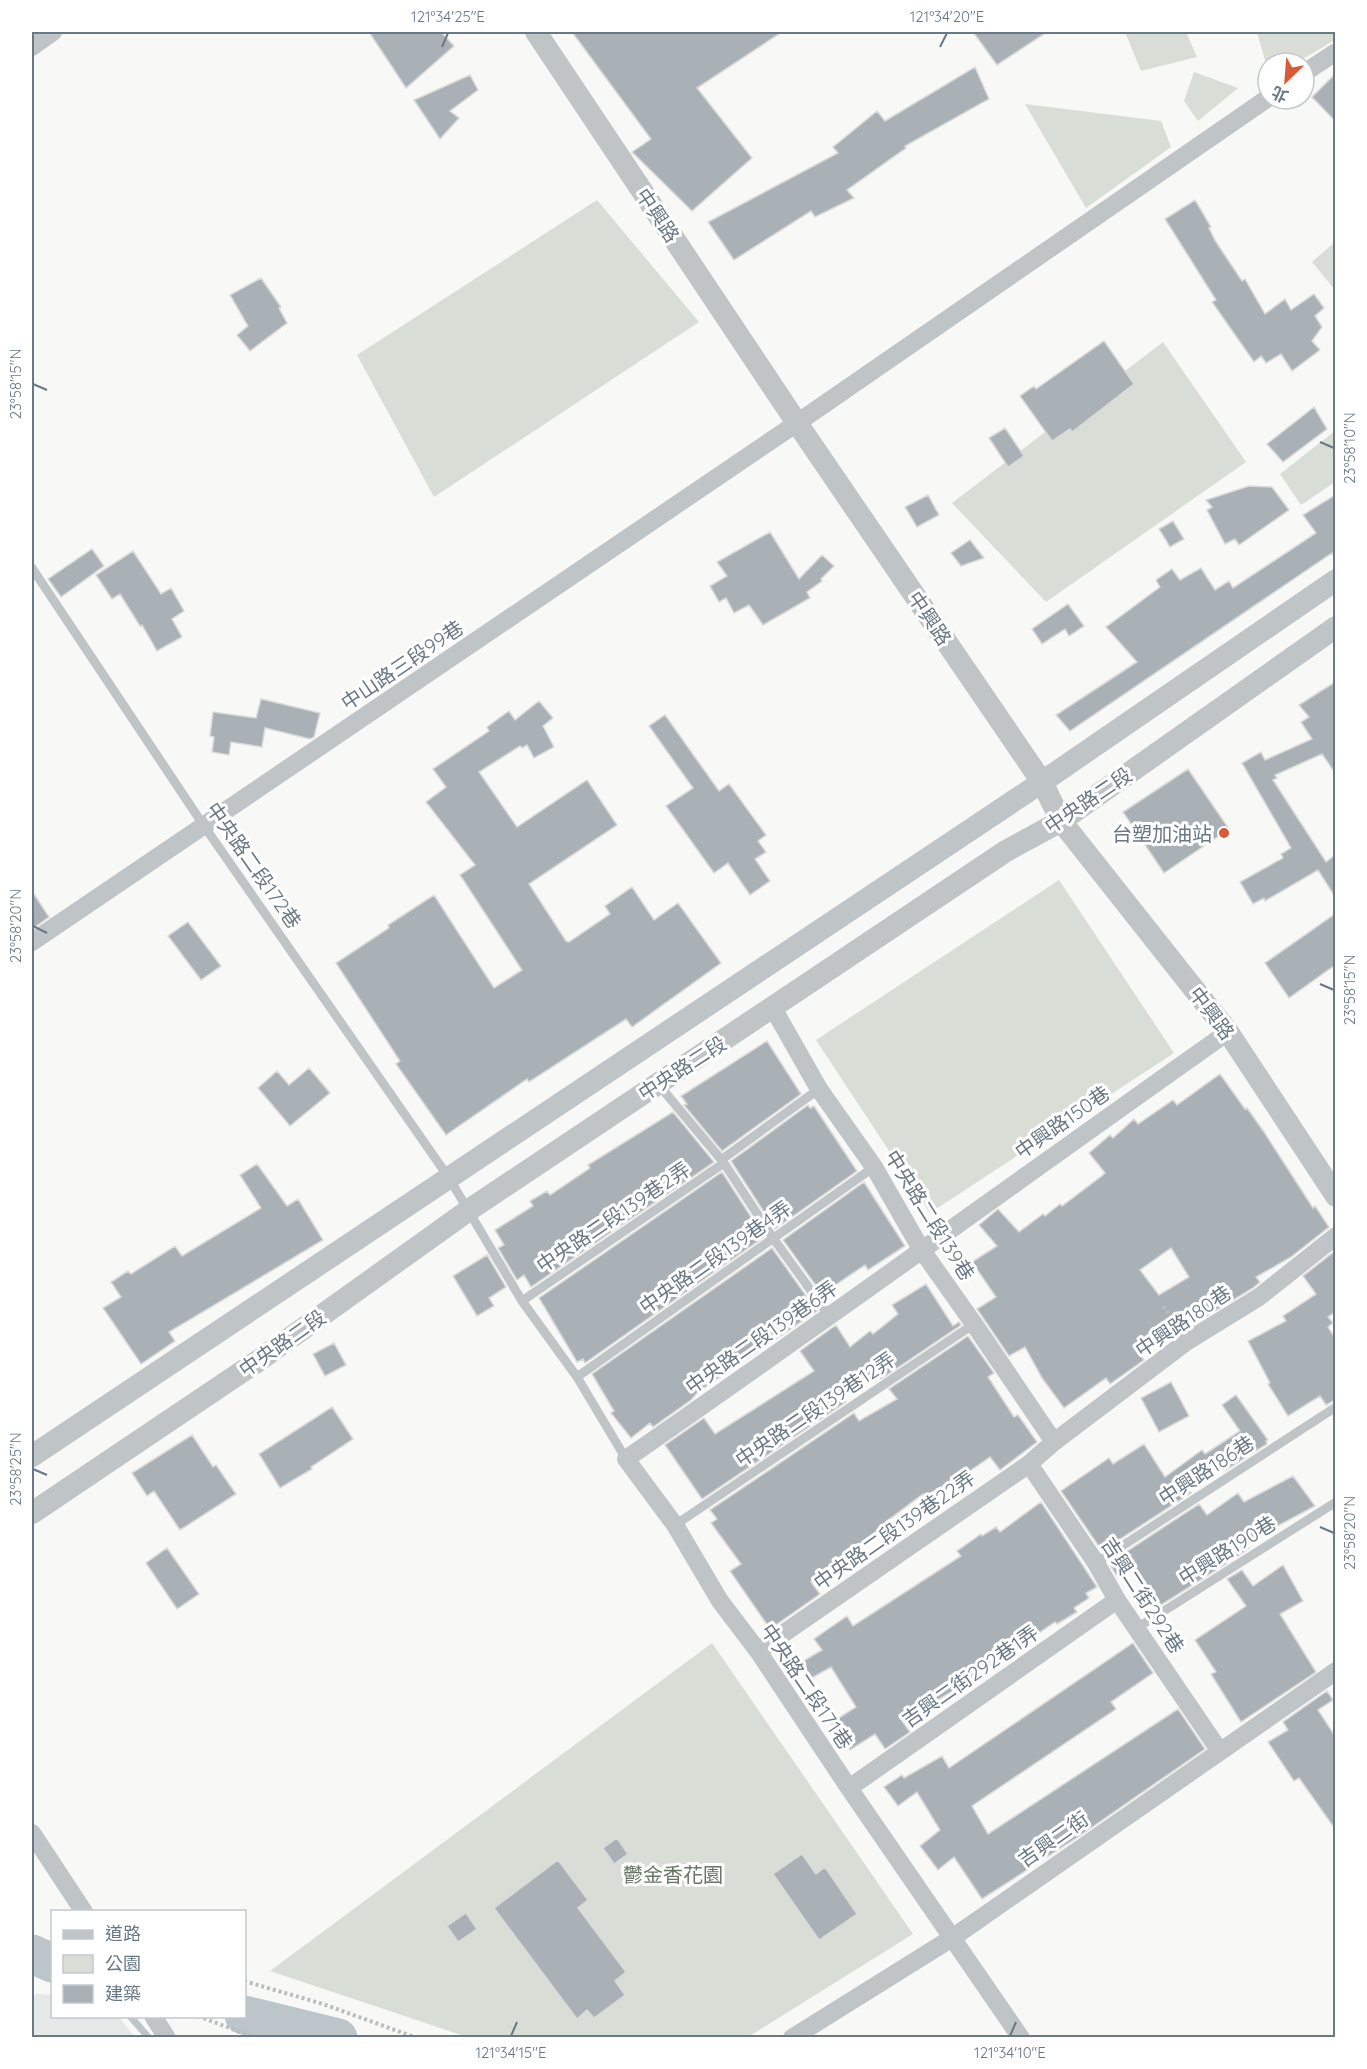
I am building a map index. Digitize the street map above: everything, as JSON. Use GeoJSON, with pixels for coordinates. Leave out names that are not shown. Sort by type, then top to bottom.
{"type":"FeatureCollection","features":[{"type":"Feature","properties":{"kind":"street"},"geometry":{"type":"LineString","coordinates":[[32,47],[53,32]]}},
{"type":"Feature","properties":{"kind":"street","name":"中興路"},"geometry":{"type":"LineString","coordinates":[[536,32],[797,423],[1042,782],[1061,821],[1228,1032],[1335,1196]]}},
{"type":"Feature","properties":{"kind":"street"},"geometry":{"type":"LineString","coordinates":[[1316,65],[1335,52]]}},
{"type":"Feature","properties":{"kind":"street","name":"中山路三段99巷"},"geometry":{"type":"LineString","coordinates":[[32,942],[797,423],[1256,106]]}},
{"type":"Feature","properties":{"kind":"street","name":"中央路二段"},"geometry":{"type":"LineString","coordinates":[[32,1456],[1042,782],[1335,580]]}},
{"type":"Feature","properties":{"kind":"street","name":"中央路二段"},"geometry":{"type":"LineString","coordinates":[[32,1513],[258,1361],[469,1210],[1006,851],[1061,821],[1335,627]]}},
{"type":"Feature","properties":{"kind":"street","name":"中央路二段139巷"},"geometry":{"type":"LineString","coordinates":[[773,1008],[819,1089],[874,1167],[921,1249],[1054,1442]]}},
{"type":"Feature","properties":{"kind":"street","name":"中興路150巷"},"geometry":{"type":"LineString","coordinates":[[921,1249],[1228,1032]]}},
{"type":"Feature","properties":{"kind":"street","name":"中興路180巷"},"geometry":{"type":"LineString","coordinates":[[1054,1442],[1186,1342],[1259,1297],[1335,1236]]}},
{"type":"Feature","properties":{"kind":"street","name":"中央路二段139巷6弄"},"geometry":{"type":"LineString","coordinates":[[626,1459],[830,1317],[921,1249]]}},
{"type":"Feature","properties":{"kind":"street","name":"中央路二段139巷22弄"},"geometry":{"type":"LineString","coordinates":[[758,1651],[1029,1464],[1054,1442]]}},
{"type":"Feature","properties":{"kind":"street","name":"中央路二段171巷"},"geometry":{"type":"LineString","coordinates":[[626,1459],[675,1525],[720,1601],[758,1651],[849,1788],[1021,2037]]}},
{"type":"Feature","properties":{"kind":"street","name":"吉興二街292巷"},"geometry":{"type":"LineString","coordinates":[[1029,1464],[1220,1750]]}},
{"type":"Feature","properties":{"kind":"street","name":"吉興二街292巷1弄"},"geometry":{"type":"LineString","coordinates":[[849,1788],[1117,1599]]}},
{"type":"Feature","properties":{"kind":"street","name":"吉興二街"},"geometry":{"type":"LineString","coordinates":[[792,2037],[952,1938],[1335,1671]]}},
{"type":"Feature","properties":{"kind":"street"},"geometry":{"type":"LineString","coordinates":[[32,1833],[83,1910]]}},
{"type":"Feature","properties":{"kind":"street"},"geometry":{"type":"LineString","coordinates":[[154,2018],[167,2037]]}},
{"type":"Feature","properties":{"kind":"lane","name":"中央路二段172巷"},"geometry":{"type":"LineString","coordinates":[[32,569],[204,826],[449,1178],[522,1301],[577,1377],[626,1459]]}},
{"type":"Feature","properties":{"kind":"lane"},"geometry":{"type":"LineString","coordinates":[[658,1084],[723,1161],[773,1238],[830,1317]]}},
{"type":"Feature","properties":{"kind":"lane","name":"中央路二段139巷2弄"},"geometry":{"type":"LineString","coordinates":[[522,1301],[723,1161],[819,1089]]}},
{"type":"Feature","properties":{"kind":"lane","name":"中央路二段139巷4弄"},"geometry":{"type":"LineString","coordinates":[[577,1377],[874,1167]]}},
{"type":"Feature","properties":{"kind":"lane","name":"中央路二段139巷12弄"},"geometry":{"type":"LineString","coordinates":[[675,1525],[974,1324]]}},
{"type":"Feature","properties":{"kind":"lane","name":"中興路186巷"},"geometry":{"type":"LineString","coordinates":[[1096,1563],[1335,1407]]}},
{"type":"Feature","properties":{"kind":"lane","name":"中興路190巷"},"geometry":{"type":"LineString","coordinates":[[1137,1628],[1335,1502]]}},
{"type":"Feature","properties":{"kind":"path"},"geometry":{"type":"LineString","coordinates":[[246,1982],[323,2004],[417,2037]]}},
{"type":"Feature","properties":{"kind":"path"},"geometry":{"type":"LineString","coordinates":[[204,2018],[256,2037]]}},
{"type":"Feature","properties":{"kind":"shaded area"},"geometry":{"type":"Polygon","coordinates":[[[37,1994],[51,1995],[51,2018],[120,2018],[135,2037],[32,2037],[32,1998],[37,1994]]]}},
{"type":"Feature","properties":{"kind":"green space"},"geometry":{"type":"Polygon","coordinates":[[[1125,32],[1186,32],[1197,57],[1141,71],[1125,32]]]}},
{"type":"Feature","properties":{"kind":"green space"},"geometry":{"type":"Polygon","coordinates":[[[1257,32],[1335,32],[1335,40],[1316,51],[1262,51],[1257,32]]]}},
{"type":"Feature","properties":{"kind":"green space"},"geometry":{"type":"Polygon","coordinates":[[[1194,72],[1238,88],[1198,121],[1184,101],[1194,72]]]}},
{"type":"Feature","properties":{"kind":"green space"},"geometry":{"type":"Polygon","coordinates":[[[1025,104],[1161,121],[1171,147],[1086,208],[1025,104]]]}},
{"type":"Feature","properties":{"kind":"green space"},"geometry":{"type":"Polygon","coordinates":[[[597,200],[699,322],[434,497],[357,355],[597,200]]]}},
{"type":"Feature","properties":{"kind":"green space"},"geometry":{"type":"Polygon","coordinates":[[[1335,242],[1335,290],[1312,262],[1335,242]]]}},
{"type":"Feature","properties":{"kind":"green space"},"geometry":{"type":"Polygon","coordinates":[[[1163,342],[1246,462],[1046,602],[952,503],[1163,342]]]}},
{"type":"Feature","properties":{"kind":"green space"},"geometry":{"type":"Polygon","coordinates":[[[1335,431],[1335,482],[1301,505],[1280,474],[1335,431]]]}},
{"type":"Feature","properties":{"kind":"green space"},"geometry":{"type":"Polygon","coordinates":[[[1059,880],[1174,1053],[930,1213],[816,1040],[1059,880]]]}},
{"type":"Feature","properties":{"kind":"green space","name":"鬱金香花園"},"geometry":{"type":"Polygon","coordinates":[[[712,1643],[913,1934],[748,2037],[467,2037],[270,1971],[712,1643]]]}},
{"type":"Feature","properties":{"kind":"building"},"geometry":{"type":"Polygon","coordinates":[[[369,32],[441,32],[454,46],[406,88],[369,32]]]}},
{"type":"Feature","properties":{"kind":"building"},"geometry":{"type":"Polygon","coordinates":[[[572,32],[782,32],[697,88],[752,158],[692,211],[632,152],[651,139],[572,32]]]}},
{"type":"Feature","properties":{"kind":"building"},"geometry":{"type":"Polygon","coordinates":[[[973,32],[1047,32],[997,65],[973,32]]]}},
{"type":"Feature","properties":{"kind":"building"},"geometry":{"type":"Polygon","coordinates":[[[975,67],[989,99],[905,146],[906,148],[847,190],[854,198],[815,217],[811,211],[734,260],[708,222],[838,153],[833,147],[877,111],[885,121],[975,67]]]}},
{"type":"Feature","properties":{"kind":"building"},"geometry":{"type":"Polygon","coordinates":[[[1335,74],[1335,121],[1316,101],[1316,93],[1335,74]]]}},
{"type":"Feature","properties":{"kind":"building"},"geometry":{"type":"Polygon","coordinates":[[[470,75],[478,90],[450,111],[459,118],[440,139],[414,100],[470,75]]]}},
{"type":"Feature","properties":{"kind":"building"},"geometry":{"type":"Polygon","coordinates":[[[1195,200],[1211,227],[1209,228],[1216,242],[1242,281],[1245,279],[1265,314],[1285,299],[1291,310],[1314,294],[1324,308],[1315,316],[1322,327],[1312,341],[1320,350],[1292,371],[1281,354],[1266,363],[1261,356],[1254,362],[1212,302],[1216,300],[1165,219],[1195,200]]]}},
{"type":"Feature","properties":{"kind":"building"},"geometry":{"type":"Polygon","coordinates":[[[261,278],[281,307],[279,308],[287,323],[250,351],[237,335],[248,326],[230,295],[261,278]]]}},
{"type":"Feature","properties":{"kind":"building"},"geometry":{"type":"Polygon","coordinates":[[[1104,341],[1134,384],[1072,432],[1070,429],[1052,441],[1020,396],[1034,386],[1036,389],[1104,341]]]}},
{"type":"Feature","properties":{"kind":"building"},"geometry":{"type":"Polygon","coordinates":[[[1314,407],[1327,429],[1283,462],[1267,444],[1314,407]]]}},
{"type":"Feature","properties":{"kind":"building"},"geometry":{"type":"Polygon","coordinates":[[[1005,428],[1024,456],[1008,467],[989,438],[1005,428]]]}},
{"type":"Feature","properties":{"kind":"building"},"geometry":{"type":"Polygon","coordinates":[[[1249,486],[1272,487],[1289,510],[1239,545],[1235,539],[1225,544],[1207,510],[1212,507],[1206,500],[1249,486]]]}},
{"type":"Feature","properties":{"kind":"building"},"geometry":{"type":"Polygon","coordinates":[[[928,495],[939,515],[917,527],[905,507],[928,495]]]}},
{"type":"Feature","properties":{"kind":"building"},"geometry":{"type":"Polygon","coordinates":[[[1335,495],[1335,558],[1332,553],[1070,731],[1056,715],[1137,662],[1106,627],[1160,587],[1156,580],[1172,569],[1180,580],[1201,568],[1215,590],[1229,581],[1233,588],[1316,533],[1303,515],[1335,495]]]}},
{"type":"Feature","properties":{"kind":"building"},"geometry":{"type":"Polygon","coordinates":[[[1173,521],[1184,539],[1170,547],[1159,529],[1173,521]]]}},
{"type":"Feature","properties":{"kind":"building"},"geometry":{"type":"Polygon","coordinates":[[[770,532],[799,579],[822,555],[834,566],[821,579],[822,581],[807,592],[810,598],[763,625],[749,605],[734,613],[726,598],[719,602],[710,586],[727,576],[717,562],[770,532]]]}},
{"type":"Feature","properties":{"kind":"building"},"geometry":{"type":"Polygon","coordinates":[[[970,540],[984,558],[961,566],[951,553],[970,540]]]}},
{"type":"Feature","properties":{"kind":"building"},"geometry":{"type":"Polygon","coordinates":[[[92,549],[104,566],[61,597],[48,579],[92,549]]]}},
{"type":"Feature","properties":{"kind":"building"},"geometry":{"type":"Polygon","coordinates":[[[133,551],[161,594],[171,588],[184,611],[172,619],[182,637],[157,651],[120,594],[112,599],[96,575],[133,551]]]}},
{"type":"Feature","properties":{"kind":"building"},"geometry":{"type":"Polygon","coordinates":[[[1068,604],[1084,626],[1069,636],[1065,629],[1042,644],[1032,629],[1068,604]]]}},
{"type":"Feature","properties":{"kind":"building"},"geometry":{"type":"Polygon","coordinates":[[[1335,682],[1335,773],[1322,754],[1275,775],[1277,778],[1273,780],[1326,862],[1335,855],[1335,897],[1318,870],[1265,901],[1264,898],[1253,904],[1240,882],[1283,858],[1281,854],[1291,848],[1242,763],[1261,752],[1265,760],[1312,739],[1301,722],[1309,717],[1299,705],[1335,682]]]}},
{"type":"Feature","properties":{"kind":"building"},"geometry":{"type":"Polygon","coordinates":[[[261,699],[320,713],[314,737],[310,739],[265,728],[262,747],[231,742],[229,755],[212,752],[214,737],[210,736],[213,712],[256,718],[261,699]]]}},
{"type":"Feature","properties":{"kind":"building"},"geometry":{"type":"Polygon","coordinates":[[[539,701],[553,718],[543,726],[554,747],[534,758],[527,745],[522,748],[520,746],[479,772],[517,827],[587,780],[617,825],[529,884],[566,941],[569,942],[610,914],[605,906],[632,887],[654,920],[678,903],[721,963],[632,1027],[626,1019],[529,1082],[527,1079],[446,1135],[396,1064],[400,1061],[336,963],[434,895],[494,988],[522,970],[460,875],[475,865],[426,802],[446,787],[433,769],[489,731],[487,727],[509,711],[515,720],[539,701]]]}},
{"type":"Feature","properties":{"kind":"building"},"geometry":{"type":"Polygon","coordinates":[[[665,715],[719,791],[729,784],[766,835],[758,841],[766,852],[755,859],[770,881],[750,895],[728,863],[714,873],[666,806],[693,788],[649,726],[665,715]]]}},
{"type":"Feature","properties":{"kind":"building"},"geometry":{"type":"Polygon","coordinates":[[[1188,769],[1229,829],[1164,873],[1123,812],[1188,769]]]}},
{"type":"Feature","properties":{"kind":"building"},"geometry":{"type":"Polygon","coordinates":[[[32,891],[49,917],[32,929],[32,891]]]}},
{"type":"Feature","properties":{"kind":"building"},"geometry":{"type":"Polygon","coordinates":[[[1335,914],[1335,965],[1289,998],[1265,963],[1335,914]]]}},
{"type":"Feature","properties":{"kind":"building"},"geometry":{"type":"Polygon","coordinates":[[[188,922],[221,966],[201,980],[168,936],[188,922]]]}},
{"type":"Feature","properties":{"kind":"building"},"geometry":{"type":"Polygon","coordinates":[[[767,1041],[801,1094],[722,1151],[684,1105],[687,1104],[681,1096],[767,1041]]]}},
{"type":"Feature","properties":{"kind":"building"},"geometry":{"type":"Polygon","coordinates":[[[309,1068],[330,1093],[290,1126],[258,1088],[277,1071],[289,1085],[309,1068]]]}},
{"type":"Feature","properties":{"kind":"building"},"geometry":{"type":"Polygon","coordinates":[[[1220,1074],[1245,1109],[1247,1108],[1313,1208],[1315,1206],[1329,1227],[1291,1257],[1256,1277],[1260,1282],[1253,1288],[1207,1316],[1199,1303],[1167,1324],[1172,1332],[1140,1355],[1144,1360],[1110,1384],[1106,1378],[1064,1408],[1042,1378],[1025,1347],[1009,1356],[977,1309],[996,1297],[972,1262],[997,1246],[979,1225],[998,1209],[1019,1232],[1043,1214],[1045,1216],[1060,1204],[1062,1206],[1105,1173],[1089,1153],[1110,1135],[1113,1138],[1134,1119],[1138,1124],[1173,1100],[1177,1105],[1220,1074]],[[1171,1248],[1140,1270],[1159,1295],[1189,1277],[1171,1248]]]}},
{"type":"Feature","properties":{"kind":"building"},"geometry":{"type":"Polygon","coordinates":[[[808,1105],[810,1108],[814,1106],[857,1171],[775,1229],[731,1161],[808,1105]]]}},
{"type":"Feature","properties":{"kind":"building"},"geometry":{"type":"Polygon","coordinates":[[[673,1112],[714,1162],[531,1287],[524,1275],[517,1280],[498,1248],[504,1245],[495,1230],[533,1206],[530,1201],[547,1191],[550,1195],[590,1168],[588,1165],[673,1112]]]}},
{"type":"Feature","properties":{"kind":"building"},"geometry":{"type":"Polygon","coordinates":[[[257,1164],[287,1206],[298,1199],[323,1240],[169,1332],[175,1341],[141,1364],[103,1308],[121,1297],[111,1282],[128,1271],[131,1274],[175,1246],[182,1256],[261,1208],[240,1175],[257,1164]]]}},
{"type":"Feature","properties":{"kind":"building"},"geometry":{"type":"Polygon","coordinates":[[[722,1172],[764,1237],[585,1363],[583,1359],[577,1362],[539,1298],[722,1172]]]}},
{"type":"Feature","properties":{"kind":"building"},"geometry":{"type":"Polygon","coordinates":[[[864,1182],[905,1246],[868,1270],[865,1265],[822,1294],[783,1240],[864,1182]]]}},
{"type":"Feature","properties":{"kind":"building"},"geometry":{"type":"Polygon","coordinates":[[[772,1248],[817,1311],[698,1392],[691,1400],[653,1427],[650,1423],[631,1438],[611,1413],[614,1411],[592,1374],[772,1248]]]}},
{"type":"Feature","properties":{"kind":"building"},"geometry":{"type":"Polygon","coordinates":[[[1335,1251],[1335,1312],[1328,1317],[1333,1323],[1328,1327],[1335,1338],[1335,1400],[1326,1405],[1320,1396],[1288,1416],[1268,1384],[1270,1383],[1248,1341],[1286,1321],[1283,1316],[1316,1294],[1303,1276],[1335,1251]]]}},
{"type":"Feature","properties":{"kind":"building"},"geometry":{"type":"Polygon","coordinates":[[[487,1255],[506,1287],[489,1298],[494,1306],[477,1316],[453,1276],[487,1255]]]}},
{"type":"Feature","properties":{"kind":"building"},"geometry":{"type":"Polygon","coordinates":[[[926,1284],[953,1326],[959,1322],[961,1325],[881,1379],[875,1372],[842,1394],[846,1402],[702,1499],[665,1445],[704,1418],[715,1434],[814,1371],[800,1351],[836,1325],[850,1347],[870,1331],[873,1334],[898,1314],[892,1305],[926,1284]]]}},
{"type":"Feature","properties":{"kind":"building"},"geometry":{"type":"Polygon","coordinates":[[[968,1336],[994,1373],[988,1377],[1014,1417],[1018,1415],[1037,1442],[1000,1470],[990,1457],[954,1482],[953,1480],[924,1497],[923,1494],[887,1521],[891,1527],[844,1555],[845,1557],[833,1564],[834,1566],[811,1582],[820,1594],[770,1629],[730,1571],[741,1564],[711,1523],[717,1519],[710,1510],[854,1413],[859,1421],[897,1399],[889,1389],[968,1336]]]}},
{"type":"Feature","properties":{"kind":"building"},"geometry":{"type":"Polygon","coordinates":[[[334,1343],[346,1365],[325,1376],[313,1354],[334,1343]]]}},
{"type":"Feature","properties":{"kind":"building"},"geometry":{"type":"Polygon","coordinates":[[[1171,1382],[1189,1416],[1159,1432],[1141,1398],[1171,1382]]]}},
{"type":"Feature","properties":{"kind":"building"},"geometry":{"type":"Polygon","coordinates":[[[1236,1395],[1268,1440],[1267,1444],[1226,1470],[1222,1464],[1187,1488],[1191,1493],[1102,1551],[1061,1491],[1109,1458],[1113,1464],[1144,1444],[1165,1477],[1202,1450],[1205,1454],[1240,1431],[1222,1405],[1236,1395]]]}},
{"type":"Feature","properties":{"kind":"building"},"geometry":{"type":"Polygon","coordinates":[[[332,1407],[353,1439],[311,1467],[312,1469],[280,1488],[259,1454],[332,1407]]]}},
{"type":"Feature","properties":{"kind":"building"},"geometry":{"type":"Polygon","coordinates":[[[192,1435],[213,1467],[216,1465],[236,1494],[180,1530],[154,1491],[147,1496],[132,1473],[192,1435]]]}},
{"type":"Feature","properties":{"kind":"building"},"geometry":{"type":"Polygon","coordinates":[[[1293,1476],[1315,1506],[1268,1531],[1247,1545],[1249,1548],[1234,1559],[1161,1605],[1134,1567],[1118,1578],[1109,1563],[1199,1504],[1207,1515],[1238,1493],[1244,1502],[1293,1476]]]}},
{"type":"Feature","properties":{"kind":"building"},"geometry":{"type":"Polygon","coordinates":[[[1041,1502],[1097,1587],[1086,1593],[1089,1598],[1074,1608],[1077,1612],[1057,1624],[1055,1622],[1020,1646],[1018,1642],[988,1659],[991,1664],[954,1688],[955,1690],[902,1721],[910,1732],[885,1749],[875,1734],[850,1750],[831,1723],[856,1707],[831,1667],[810,1679],[800,1663],[822,1650],[814,1639],[847,1616],[853,1626],[961,1556],[957,1551],[981,1534],[982,1536],[996,1527],[1000,1532],[1041,1502]]]}},
{"type":"Feature","properties":{"kind":"building"},"geometry":{"type":"Polygon","coordinates":[[[167,1548],[199,1594],[177,1609],[146,1563],[167,1548]]]}},
{"type":"Feature","properties":{"kind":"building"},"geometry":{"type":"Polygon","coordinates":[[[1283,1565],[1303,1601],[1280,1614],[1316,1672],[1241,1722],[1211,1674],[1216,1672],[1195,1640],[1246,1606],[1227,1579],[1242,1570],[1253,1586],[1283,1565]]]}},
{"type":"Feature","properties":{"kind":"building"},"geometry":{"type":"Polygon","coordinates":[[[1133,1643],[1153,1673],[1111,1702],[1116,1709],[972,1806],[988,1834],[1178,1709],[1205,1749],[1075,1839],[982,1899],[954,1857],[938,1870],[920,1846],[940,1830],[917,1792],[898,1806],[884,1787],[902,1775],[904,1778],[942,1756],[949,1768],[1133,1643]]]}},
{"type":"Feature","properties":{"kind":"building"},"geometry":{"type":"Polygon","coordinates":[[[1327,1691],[1333,1700],[1318,1710],[1335,1736],[1335,1829],[1299,1778],[1294,1781],[1268,1742],[1288,1730],[1283,1722],[1327,1691]]]}},
{"type":"Feature","properties":{"kind":"building"},"geometry":{"type":"Polygon","coordinates":[[[617,1838],[628,1854],[614,1864],[603,1848],[617,1838]]]}},
{"type":"Feature","properties":{"kind":"building"},"geometry":{"type":"Polygon","coordinates":[[[802,1854],[816,1874],[825,1867],[857,1914],[819,1940],[773,1874],[802,1854]]]}},
{"type":"Feature","properties":{"kind":"building"},"geometry":{"type":"Polygon","coordinates":[[[558,1860],[588,1900],[578,1908],[626,1972],[615,1981],[625,1995],[594,2018],[587,2010],[577,2019],[494,1908],[558,1860]]]}},
{"type":"Feature","properties":{"kind":"building"},"geometry":{"type":"Polygon","coordinates":[[[466,1913],[477,1929],[458,1942],[447,1926],[466,1913]]]}},
{"type":"Feature","properties":{"kind":"waterway"},"geometry":{"type":"LineString","coordinates":[[32,1954],[51,1963]]}},
{"type":"Feature","properties":{"kind":"waterway"},"geometry":{"type":"LineString","coordinates":[[246,2015],[338,2038]]}},
{"type":"Feature","properties":{"kind":"waterway"},"geometry":{"type":"LineString","coordinates":[[132,2018],[149,2038]]}},
{"type":"Feature","properties":{"kind":"place","name":"台塑加油站"},"geometry":{"type":"Point","coordinates":[1224,833]}}]}
